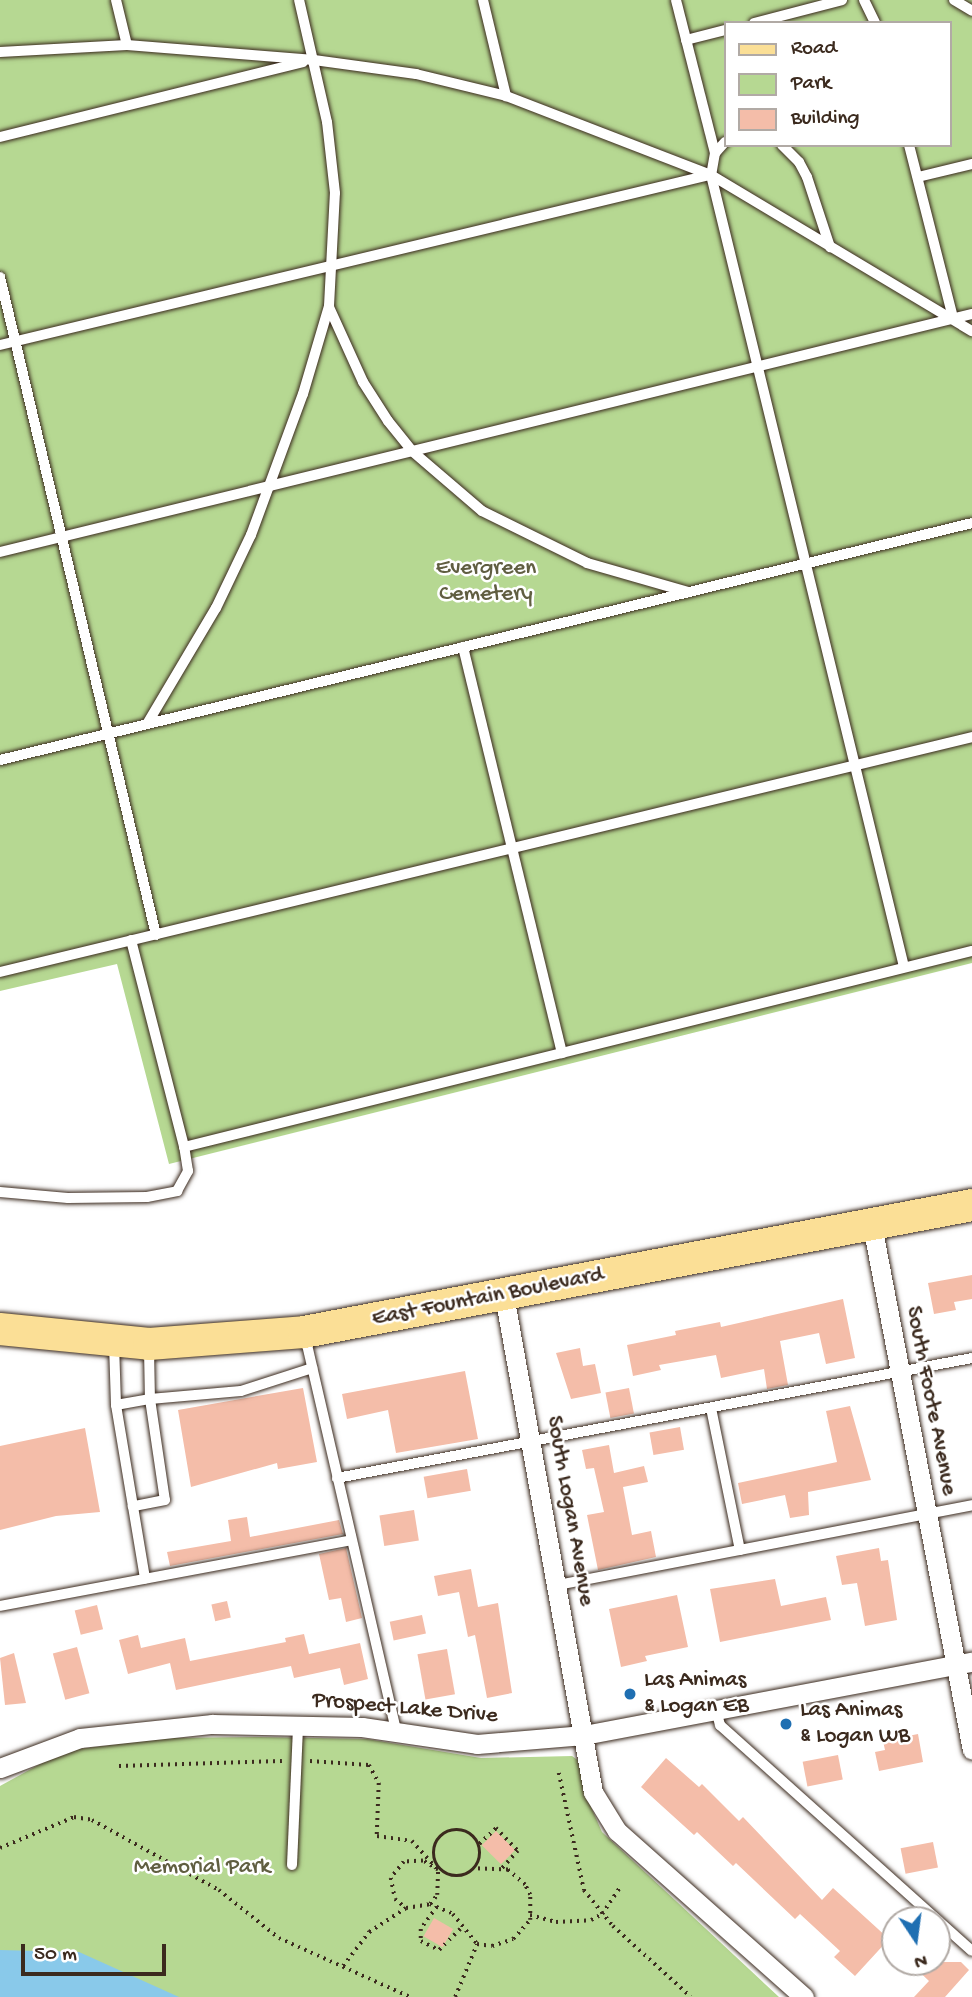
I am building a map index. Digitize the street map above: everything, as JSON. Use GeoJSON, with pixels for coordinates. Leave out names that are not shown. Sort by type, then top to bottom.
{"type":"FeatureCollection","features":[{"type":"Feature","properties":{"kind":"main road","name":"East Fountain Boulevard"},"geometry":{"type":"LineString","coordinates":[[0,1329],[149,1344],[304,1332],[972,1205]]}},
{"type":"Feature","properties":{"kind":"street","name":"South Foote Avenue"},"geometry":{"type":"LineString","coordinates":[[872,1225],[927,1514],[964,1663],[972,1750]]}},
{"type":"Feature","properties":{"kind":"street","name":"South Logan Avenue"},"geometry":{"type":"LineString","coordinates":[[504,1295],[584,1735]]}},
{"type":"Feature","properties":{"kind":"street","name":"Prospect Lake Drive"},"geometry":{"type":"LineString","coordinates":[[0,1768],[48,1747],[117,1731],[298,1724],[396,1731],[477,1744],[584,1735],[964,1663]]}},
{"type":"Feature","properties":{"kind":"street"},"geometry":{"type":"LineString","coordinates":[[584,1735],[593,1792],[617,1831],[804,1997]]}},
{"type":"Feature","properties":{"kind":"lane"},"geometry":{"type":"LineString","coordinates":[[116,0],[127,45]]}},
{"type":"Feature","properties":{"kind":"lane"},"geometry":{"type":"LineString","coordinates":[[147,724],[216,608],[269,486],[303,394],[329,306],[335,193],[327,122],[299,0]]}},
{"type":"Feature","properties":{"kind":"lane"},"geometry":{"type":"LineString","coordinates":[[483,0],[506,96]]}},
{"type":"Feature","properties":{"kind":"lane"},"geometry":{"type":"LineString","coordinates":[[676,0],[715,153],[711,175],[904,967]]}},
{"type":"Feature","properties":{"kind":"lane"},"geometry":{"type":"LineString","coordinates":[[762,21],[842,0]]}},
{"type":"Feature","properties":{"kind":"lane"},"geometry":{"type":"LineString","coordinates":[[864,0],[874,21]]}},
{"type":"Feature","properties":{"kind":"lane"},"geometry":{"type":"LineString","coordinates":[[954,0],[972,11]]}},
{"type":"Feature","properties":{"kind":"lane"},"geometry":{"type":"LineString","coordinates":[[686,40],[724,30]]}},
{"type":"Feature","properties":{"kind":"lane"},"geometry":{"type":"LineString","coordinates":[[0,52],[127,45],[314,60],[416,74],[506,96],[711,175],[972,331]]}},
{"type":"Feature","properties":{"kind":"lane"},"geometry":{"type":"LineString","coordinates":[[0,137],[314,60]]}},
{"type":"Feature","properties":{"kind":"lane"},"geometry":{"type":"LineString","coordinates":[[715,153],[724,143]]}},
{"type":"Feature","properties":{"kind":"lane"},"geometry":{"type":"LineString","coordinates":[[784,147],[799,162],[807,177],[831,247]]}},
{"type":"Feature","properties":{"kind":"lane"},"geometry":{"type":"LineString","coordinates":[[910,147],[953,318]]}},
{"type":"Feature","properties":{"kind":"lane"},"geometry":{"type":"LineString","coordinates":[[918,177],[972,164]]}},
{"type":"Feature","properties":{"kind":"lane"},"geometry":{"type":"LineString","coordinates":[[0,345],[333,263],[711,175]]}},
{"type":"Feature","properties":{"kind":"lane"},"geometry":{"type":"LineString","coordinates":[[0,277],[156,935]]}},
{"type":"Feature","properties":{"kind":"lane"},"geometry":{"type":"LineString","coordinates":[[329,306],[363,382],[412,451],[482,511],[532,539],[587,563],[690,592]]}},
{"type":"Feature","properties":{"kind":"lane"},"geometry":{"type":"LineString","coordinates":[[0,552],[972,314]]}},
{"type":"Feature","properties":{"kind":"lane"},"geometry":{"type":"LineString","coordinates":[[0,760],[972,523]]}},
{"type":"Feature","properties":{"kind":"lane"},"geometry":{"type":"LineString","coordinates":[[464,647],[562,1053]]}},
{"type":"Feature","properties":{"kind":"lane"},"geometry":{"type":"LineString","coordinates":[[0,972],[972,737]]}},
{"type":"Feature","properties":{"kind":"lane"},"geometry":{"type":"LineString","coordinates":[[0,1192],[68,1198],[147,1197],[177,1191],[188,1171],[131,940]]}},
{"type":"Feature","properties":{"kind":"lane"},"geometry":{"type":"LineString","coordinates":[[184,1147],[972,951]]}},
{"type":"Feature","properties":{"kind":"lane"},"geometry":{"type":"LineString","coordinates":[[304,1332],[396,1731]]}},
{"type":"Feature","properties":{"kind":"lane"},"geometry":{"type":"LineString","coordinates":[[114,1342],[116,1405],[145,1579]]}},
{"type":"Feature","properties":{"kind":"lane"},"geometry":{"type":"LineString","coordinates":[[133,1506],[165,1500],[150,1399],[149,1344]]}},
{"type":"Feature","properties":{"kind":"lane"},"geometry":{"type":"LineString","coordinates":[[337,1478],[972,1358]]}},
{"type":"Feature","properties":{"kind":"lane"},"geometry":{"type":"LineString","coordinates":[[116,1405],[150,1399],[241,1391],[312,1368]]}},
{"type":"Feature","properties":{"kind":"lane"},"geometry":{"type":"LineString","coordinates":[[711,1408],[740,1550]]}},
{"type":"Feature","properties":{"kind":"lane"},"geometry":{"type":"LineString","coordinates":[[558,1585],[972,1505]]}},
{"type":"Feature","properties":{"kind":"lane"},"geometry":{"type":"LineString","coordinates":[[0,1606],[351,1540]]}},
{"type":"Feature","properties":{"kind":"lane"},"geometry":{"type":"LineString","coordinates":[[716,1710],[720,1726],[972,1951]]}},
{"type":"Feature","properties":{"kind":"lane"},"geometry":{"type":"LineString","coordinates":[[292,1865],[298,1724]]}},
{"type":"Feature","properties":{"kind":"path"},"geometry":{"type":"LineString","coordinates":[[559,1773],[578,1875],[602,1914],[691,1997]]}},
{"type":"Feature","properties":{"kind":"path"},"geometry":{"type":"LineString","coordinates":[[0,1848],[66,1820],[92,1820],[219,1890],[279,1938],[410,1997]]}},
{"type":"Feature","properties":{"kind":"path"},"geometry":{"type":"LineString","coordinates":[[479,1844],[496,1828],[518,1851],[502,1869]]}},
{"type":"Feature","properties":{"kind":"path"},"geometry":{"type":"LineString","coordinates":[[430,1904],[437,1895],[438,1870],[434,1852],[444,1833],[466,1831],[479,1844],[481,1856],[475,1869]]}},
{"type":"Feature","properties":{"kind":"path"},"geometry":{"type":"LineString","coordinates":[[343,1966],[369,1932],[407,1908],[430,1904],[453,1914],[460,1929],[477,1944],[492,1946],[513,1939],[530,1914],[530,1895],[525,1885],[502,1869],[475,1869],[454,1876],[413,1860],[395,1869],[391,1891],[407,1908]]}},
{"type":"Feature","properties":{"kind":"path"},"geometry":{"type":"LineString","coordinates":[[530,1914],[556,1922],[591,1920],[602,1914],[621,1886]]}},
{"type":"Feature","properties":{"kind":"path"},"geometry":{"type":"LineString","coordinates":[[437,1907],[421,1929],[421,1941],[439,1950],[460,1929]]}},
{"type":"Feature","properties":{"kind":"path"},"geometry":{"type":"LineString","coordinates":[[455,1997],[477,1944]]}},
{"type":"Feature","properties":{"kind":"green space","name":"Evergreen Cemetery"},"geometry":{"type":"Polygon","coordinates":[[[0,0],[972,0],[972,963],[169,1164],[117,964],[0,991],[0,0]]]}},
{"type":"Feature","properties":{"kind":"green space","name":"Memorial Park"},"geometry":{"type":"Polygon","coordinates":[[[165,1738],[367,1739],[481,1758],[572,1756],[579,1761],[588,1800],[602,1832],[779,1997],[0,1997],[0,1786],[51,1758],[79,1749],[165,1738]]]}},
{"type":"Feature","properties":{"kind":"water"},"geometry":{"type":"Polygon","coordinates":[[[0,1950],[79,1952],[179,1997],[0,1997],[0,1950]]]}},
{"type":"Feature","properties":{"kind":"building"},"geometry":{"type":"Polygon","coordinates":[[[972,1275],[972,1299],[954,1302],[956,1310],[934,1314],[928,1283],[972,1275]]]}},
{"type":"Feature","properties":{"kind":"building"},"geometry":{"type":"Polygon","coordinates":[[[843,1299],[855,1358],[826,1364],[819,1333],[780,1341],[788,1385],[767,1389],[764,1369],[721,1378],[716,1355],[659,1365],[661,1370],[633,1376],[627,1345],[676,1335],[675,1331],[720,1322],[721,1327],[843,1299]]]}},
{"type":"Feature","properties":{"kind":"building"},"geometry":{"type":"Polygon","coordinates":[[[580,1348],[583,1366],[595,1364],[601,1393],[571,1399],[556,1353],[580,1348]]]}},
{"type":"Feature","properties":{"kind":"building"},"geometry":{"type":"Polygon","coordinates":[[[465,1371],[478,1439],[396,1453],[388,1410],[347,1419],[342,1394],[465,1371]]]}},
{"type":"Feature","properties":{"kind":"building"},"geometry":{"type":"Polygon","coordinates":[[[303,1388],[317,1462],[278,1469],[277,1463],[191,1487],[178,1410],[303,1388]]]}},
{"type":"Feature","properties":{"kind":"building"},"geometry":{"type":"Polygon","coordinates":[[[629,1388],[634,1414],[610,1418],[605,1393],[629,1388]]]}},
{"type":"Feature","properties":{"kind":"building"},"geometry":{"type":"Polygon","coordinates":[[[850,1406],[871,1480],[808,1492],[809,1515],[790,1518],[785,1495],[742,1504],[738,1483],[837,1462],[826,1411],[850,1406]]]}},
{"type":"Feature","properties":{"kind":"building"},"geometry":{"type":"Polygon","coordinates":[[[680,1427],[684,1450],[653,1455],[649,1432],[680,1427]]]}},
{"type":"Feature","properties":{"kind":"building"},"geometry":{"type":"Polygon","coordinates":[[[85,1428],[100,1512],[56,1516],[0,1530],[0,1446],[85,1428]]]}},
{"type":"Feature","properties":{"kind":"building"},"geometry":{"type":"Polygon","coordinates":[[[609,1445],[614,1473],[644,1466],[648,1482],[623,1487],[632,1535],[651,1531],[656,1557],[598,1570],[587,1515],[604,1512],[594,1468],[586,1469],[582,1450],[609,1445]]]}},
{"type":"Feature","properties":{"kind":"building"},"geometry":{"type":"Polygon","coordinates":[[[467,1469],[471,1491],[427,1498],[424,1477],[467,1469]]]}},
{"type":"Feature","properties":{"kind":"building"},"geometry":{"type":"Polygon","coordinates":[[[414,1510],[419,1541],[384,1546],[379,1515],[414,1510]]]}},
{"type":"Feature","properties":{"kind":"building"},"geometry":{"type":"Polygon","coordinates":[[[247,1517],[250,1537],[339,1520],[343,1534],[170,1566],[167,1552],[231,1541],[228,1520],[247,1517]]]}},
{"type":"Feature","properties":{"kind":"building"},"geometry":{"type":"Polygon","coordinates":[[[346,1548],[362,1618],[346,1622],[341,1598],[329,1600],[319,1554],[346,1548]]]}},
{"type":"Feature","properties":{"kind":"building"},"geometry":{"type":"Polygon","coordinates":[[[879,1548],[881,1561],[888,1560],[897,1620],[865,1626],[857,1583],[842,1585],[836,1556],[879,1548]]]}},
{"type":"Feature","properties":{"kind":"building"},"geometry":{"type":"Polygon","coordinates":[[[471,1569],[478,1607],[498,1603],[512,1693],[487,1698],[475,1635],[468,1637],[459,1592],[438,1596],[434,1576],[471,1569]]]}},
{"type":"Feature","properties":{"kind":"building"},"geometry":{"type":"Polygon","coordinates":[[[775,1579],[781,1606],[826,1597],[831,1620],[720,1642],[710,1589],[775,1579]]]}},
{"type":"Feature","properties":{"kind":"building"},"geometry":{"type":"Polygon","coordinates":[[[677,1595],[688,1647],[645,1656],[647,1661],[621,1667],[609,1609],[677,1595]]]}},
{"type":"Feature","properties":{"kind":"building"},"geometry":{"type":"Polygon","coordinates":[[[227,1601],[231,1618],[215,1621],[211,1605],[227,1601]]]}},
{"type":"Feature","properties":{"kind":"building"},"geometry":{"type":"Polygon","coordinates":[[[97,1605],[103,1629],[81,1635],[75,1611],[97,1605]]]}},
{"type":"Feature","properties":{"kind":"building"},"geometry":{"type":"Polygon","coordinates":[[[422,1615],[426,1634],[394,1640],[390,1622],[422,1615]]]}},
{"type":"Feature","properties":{"kind":"building"},"geometry":{"type":"Polygon","coordinates":[[[304,1634],[309,1654],[360,1643],[368,1679],[344,1685],[340,1668],[294,1678],[291,1666],[176,1690],[170,1663],[128,1674],[119,1640],[138,1635],[141,1648],[185,1638],[190,1661],[286,1642],[285,1638],[304,1634]]]}},
{"type":"Feature","properties":{"kind":"building"},"geometry":{"type":"Polygon","coordinates":[[[77,1647],[89,1693],[65,1700],[53,1653],[77,1647]]]}},
{"type":"Feature","properties":{"kind":"building"},"geometry":{"type":"Polygon","coordinates":[[[447,1649],[455,1694],[425,1700],[417,1654],[447,1649]]]}},
{"type":"Feature","properties":{"kind":"building"},"geometry":{"type":"Polygon","coordinates":[[[14,1653],[26,1703],[5,1705],[0,1658],[14,1653]]]}},
{"type":"Feature","properties":{"kind":"building"},"geometry":{"type":"Polygon","coordinates":[[[918,1734],[923,1762],[879,1771],[875,1752],[885,1750],[883,1741],[918,1734]]]}},
{"type":"Feature","properties":{"kind":"building"},"geometry":{"type":"Polygon","coordinates":[[[838,1755],[843,1780],[807,1786],[803,1762],[838,1755]]]}},
{"type":"Feature","properties":{"kind":"building"},"geometry":{"type":"Polygon","coordinates":[[[666,1758],[699,1787],[702,1784],[739,1821],[743,1817],[822,1900],[833,1888],[881,1932],[881,1948],[855,1976],[834,1957],[840,1951],[800,1914],[795,1919],[736,1863],[733,1866],[697,1832],[694,1835],[641,1787],[666,1758]]]}},
{"type":"Feature","properties":{"kind":"building"},"geometry":{"type":"Polygon","coordinates":[[[496,1831],[515,1850],[501,1864],[482,1845],[496,1831]]]}},
{"type":"Feature","properties":{"kind":"building"},"geometry":{"type":"Polygon","coordinates":[[[933,1842],[938,1868],[906,1874],[901,1848],[933,1842]]]}},
{"type":"Feature","properties":{"kind":"building"},"geometry":{"type":"Polygon","coordinates":[[[434,1918],[453,1929],[443,1947],[424,1936],[434,1918]]]}},
{"type":"Feature","properties":{"kind":"building"},"geometry":{"type":"Polygon","coordinates":[[[951,1962],[961,1962],[969,1970],[945,1997],[914,1997],[929,1981],[924,1976],[951,1976],[951,1962]]]}},
{"type":"Feature","properties":{"kind":"place","name":"Las Animas & Logan EB"},"geometry":{"type":"Point","coordinates":[630,1694]}},
{"type":"Feature","properties":{"kind":"place","name":"Las Animas & Logan WB"},"geometry":{"type":"Point","coordinates":[786,1724]}}]}
